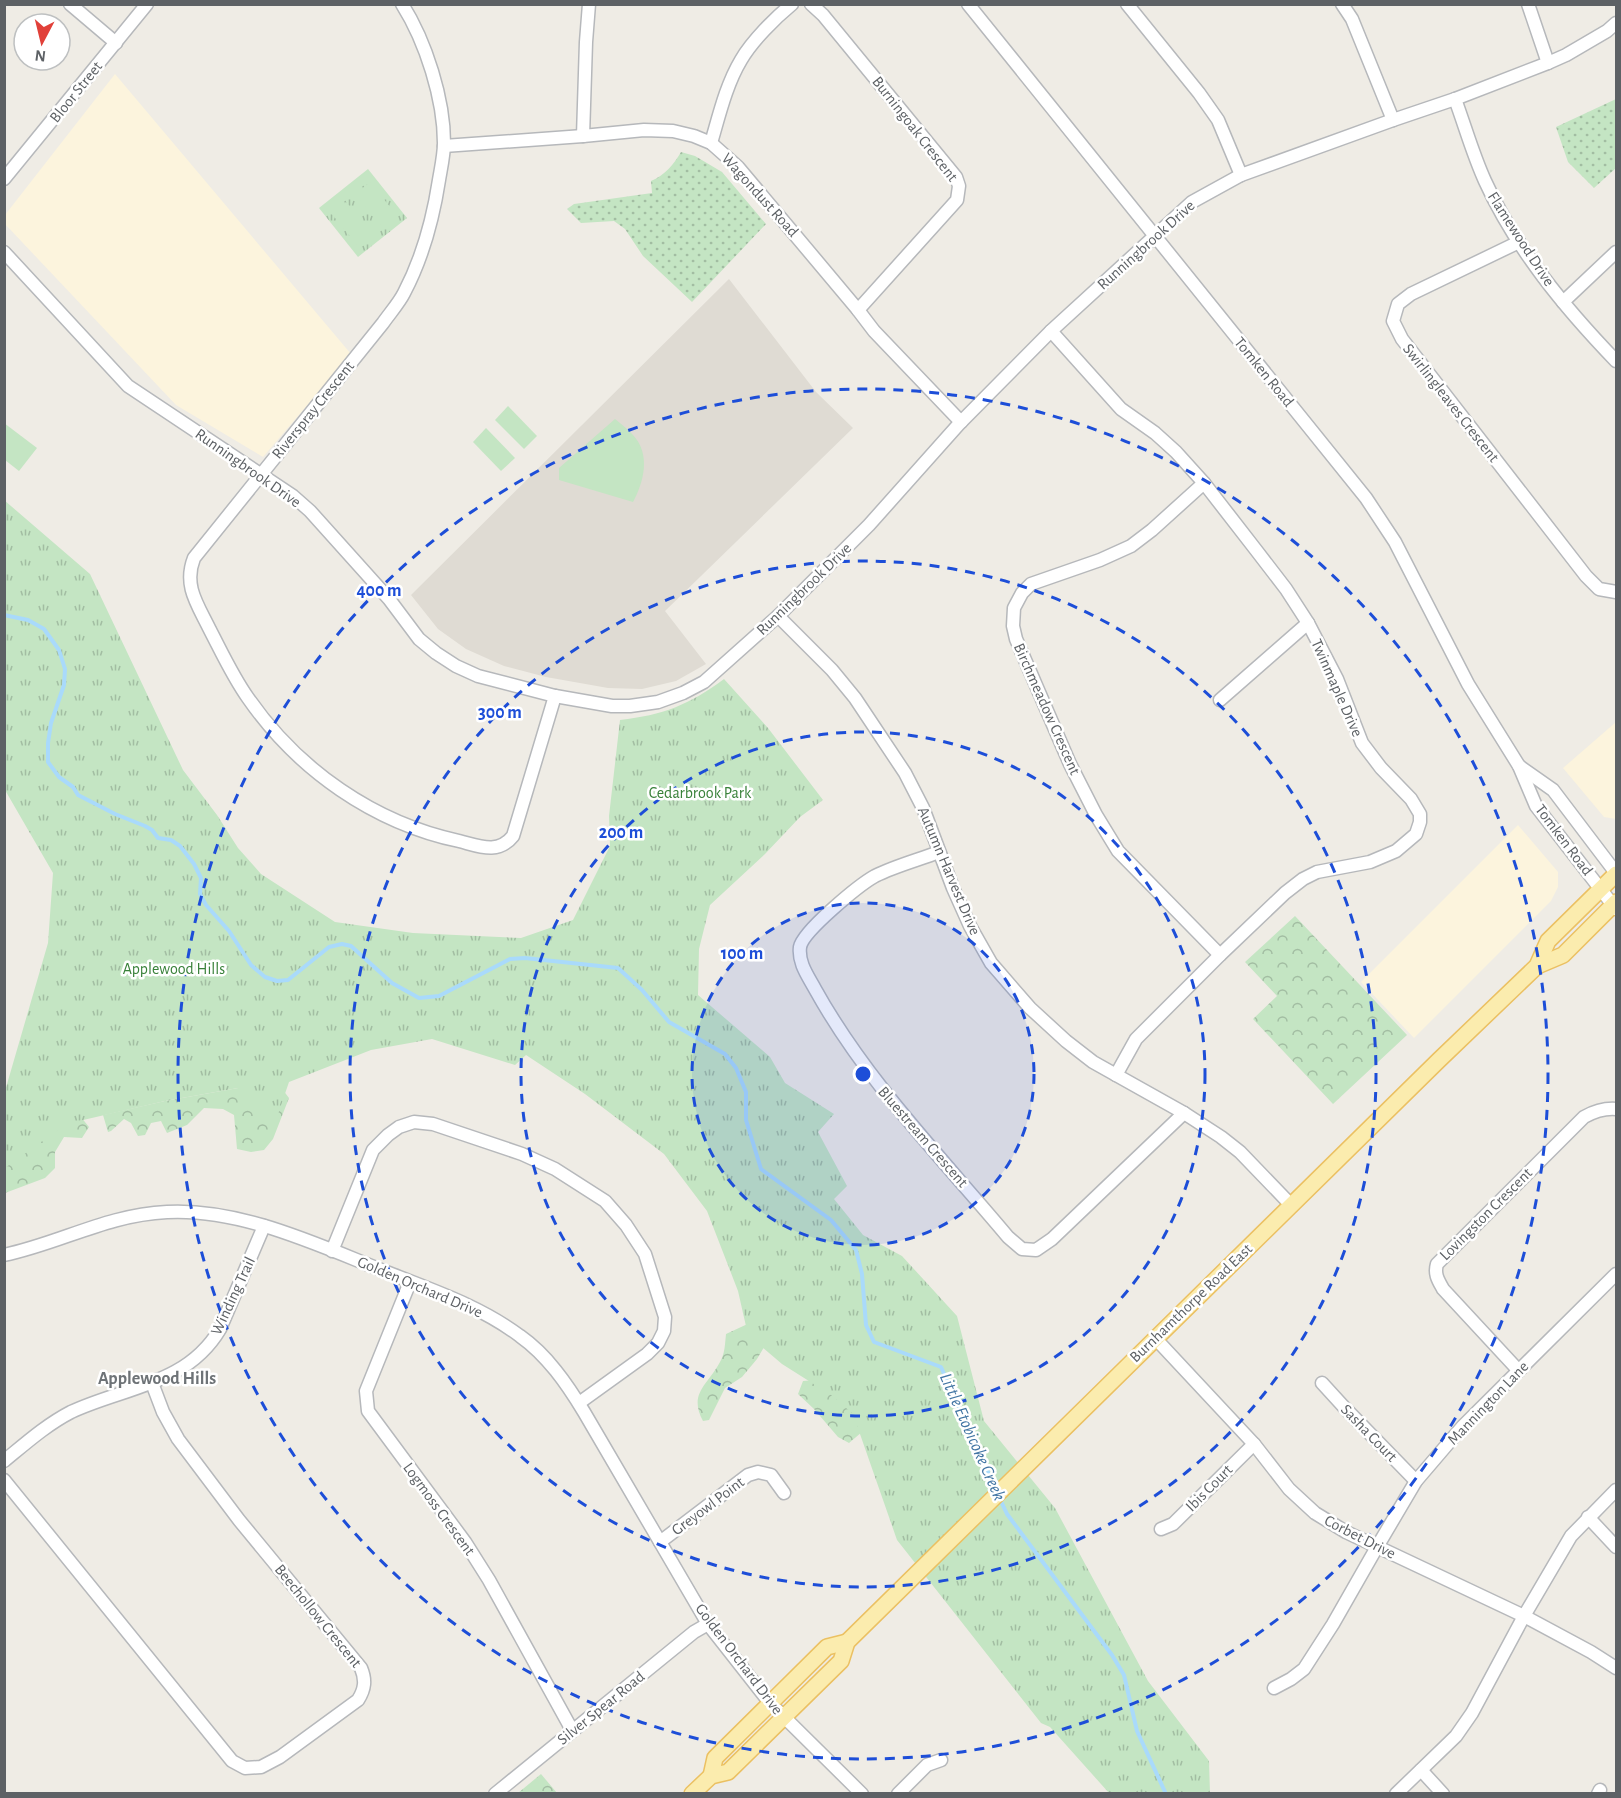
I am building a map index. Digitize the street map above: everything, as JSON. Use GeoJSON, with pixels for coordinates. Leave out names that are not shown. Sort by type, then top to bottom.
{"type":"FeatureCollection","features":[{"type":"Feature","properties":{"kind":"main road","name":"Burnhamthorpe Road East"},"geometry":{"type":"LineString","coordinates":[[1537,966],[1548,941],[1617,874]]}},
{"type":"Feature","properties":{"kind":"main road","name":"Burnhamthorpe Road East"},"geometry":{"type":"LineString","coordinates":[[692,1794],[711,1776],[728,1772],[784,1718],[841,1661],[847,1642],[1431,1067],[1537,966],[1563,955],[1615,905]]}},
{"type":"Feature","properties":{"kind":"main road","name":"Burnhamthorpe Road East"},"geometry":{"type":"LineString","coordinates":[[711,1776],[715,1758],[827,1647],[847,1642]]}},
{"type":"Feature","properties":{"kind":"street"},"geometry":{"type":"LineString","coordinates":[[70,4],[116,43]]}},
{"type":"Feature","properties":{"kind":"street","name":"Bloor Street"},"geometry":{"type":"LineString","coordinates":[[4,179],[147,4]]}},
{"type":"Feature","properties":{"kind":"street","name":"Riverspray Crescent"},"geometry":{"type":"LineString","coordinates":[[402,4],[419,36],[440,97],[444,146],[434,213],[420,257],[403,295],[361,351],[194,558],[190,568],[190,585],[219,647],[249,699],[274,730],[314,771],[376,812],[447,839],[489,848],[500,847],[508,842],[516,829],[555,696]]}},
{"type":"Feature","properties":{"kind":"street"},"geometry":{"type":"LineString","coordinates":[[583,136],[590,4]]}},
{"type":"Feature","properties":{"kind":"street"},"geometry":{"type":"LineString","coordinates":[[711,143],[728,90],[741,59],[792,4]]}},
{"type":"Feature","properties":{"kind":"street","name":"Burningoak Crescent"},"geometry":{"type":"LineString","coordinates":[[811,4],[823,15],[949,168],[959,186],[957,200],[858,310]]}},
{"type":"Feature","properties":{"kind":"street","name":"Tomken Road"},"geometry":{"type":"LineString","coordinates":[[968,4],[1366,498],[1395,542],[1468,684],[1519,766],[1536,806],[1615,905]]}},
{"type":"Feature","properties":{"kind":"street"},"geometry":{"type":"LineString","coordinates":[[1127,4],[1200,93],[1218,120],[1241,175]]}},
{"type":"Feature","properties":{"kind":"street"},"geometry":{"type":"LineString","coordinates":[[1342,4],[1352,19],[1393,120]]}},
{"type":"Feature","properties":{"kind":"street"},"geometry":{"type":"LineString","coordinates":[[1528,4],[1548,63]]}},
{"type":"Feature","properties":{"kind":"street","name":"Runningbrook Drive"},"geometry":{"type":"LineString","coordinates":[[4,252],[128,386],[293,496],[389,600],[419,639],[436,653],[478,676],[555,696],[612,706],[630,706],[658,702],[704,682],[778,616],[869,525],[961,422],[1051,332],[1192,202],[1241,175],[1455,99],[1548,63],[1566,55],[1617,23]]}},
{"type":"Feature","properties":{"kind":"street","name":"Flamewood Drive"},"geometry":{"type":"LineString","coordinates":[[1455,99],[1484,180],[1519,242],[1563,302],[1617,361]]}},
{"type":"Feature","properties":{"kind":"street","name":"Wagondust Road"},"geometry":{"type":"LineString","coordinates":[[444,146],[644,130],[661,130],[694,136],[711,143],[738,167],[874,332],[961,422]]}},
{"type":"Feature","properties":{"kind":"street","name":"Swirlingleaves Crescent"},"geometry":{"type":"LineString","coordinates":[[1519,242],[1411,294],[1398,304],[1393,321],[1402,339],[1587,576],[1599,588],[1617,592]]}},
{"type":"Feature","properties":{"kind":"street"},"geometry":{"type":"LineString","coordinates":[[1563,302],[1617,252]]}},
{"type":"Feature","properties":{"kind":"street","name":"Twinmaple Drive"},"geometry":{"type":"LineString","coordinates":[[1051,332],[1121,409],[1155,433],[1176,452],[1204,483],[1286,589],[1308,623],[1337,680],[1362,743],[1417,807],[1420,818],[1416,834],[1383,857],[1370,862],[1317,872],[1303,879],[1220,955],[1136,1039],[1116,1076]]}},
{"type":"Feature","properties":{"kind":"street","name":"Birchmeadow Crescent"},"geometry":{"type":"LineString","coordinates":[[1204,483],[1131,546],[1100,560],[1031,584],[1022,593],[1014,608],[1013,626],[1016,639],[1070,764],[1096,815],[1118,851],[1220,955]]}},
{"type":"Feature","properties":{"kind":"street","name":"Autumn Harvest Drive"},"geometry":{"type":"LineString","coordinates":[[778,616],[832,670],[855,698],[905,773],[923,808],[970,926],[990,963],[1030,1008],[1066,1041],[1093,1062],[1184,1113],[1221,1137],[1240,1152],[1291,1205]]}},
{"type":"Feature","properties":{"kind":"street"},"geometry":{"type":"LineString","coordinates":[[1220,700],[1308,623]]}},
{"type":"Feature","properties":{"kind":"street","name":"Tomken Road"},"geometry":{"type":"LineString","coordinates":[[1519,766],[1552,790],[1617,874]]}},
{"type":"Feature","properties":{"kind":"street","name":"Bluestream Crescent"},"geometry":{"type":"LineString","coordinates":[[939,852],[875,876],[848,896],[806,934],[800,945],[800,961],[832,1020],[877,1084],[1008,1237],[1022,1249],[1036,1250],[1052,1239],[1184,1113]]}},
{"type":"Feature","properties":{"kind":"street","name":"Lovingston Crescent"},"geometry":{"type":"LineString","coordinates":[[1519,1371],[1443,1289],[1437,1280],[1435,1271],[1437,1264],[1584,1117],[1606,1108],[1617,1109]]}},
{"type":"Feature","properties":{"kind":"street"},"geometry":{"type":"LineString","coordinates":[[332,1251],[373,1150],[399,1127],[414,1122],[433,1124],[522,1154],[555,1168],[606,1201],[626,1225],[645,1254],[665,1317],[664,1331],[658,1343],[579,1403]]}},
{"type":"Feature","properties":{"kind":"street","name":"Golden Orchard Drive"},"geometry":{"type":"LineString","coordinates":[[4,1256],[111,1220],[167,1212],[199,1213],[229,1217],[264,1226],[470,1306],[495,1319],[522,1337],[558,1374],[579,1403],[708,1623],[784,1718],[862,1794]]}},
{"type":"Feature","properties":{"kind":"street","name":"Winding Trail"},"geometry":{"type":"LineString","coordinates":[[4,1461],[53,1422],[94,1402],[152,1383],[187,1365],[212,1343],[264,1226]]}},
{"type":"Feature","properties":{"kind":"street","name":"Mannington Lane"},"geometry":{"type":"LineString","coordinates":[[1274,1688],[1304,1669],[1333,1624],[1416,1481],[1463,1426],[1617,1274]]}},
{"type":"Feature","properties":{"kind":"street","name":"Logmoss Crescent"},"geometry":{"type":"LineString","coordinates":[[410,1282],[368,1384],[365,1401],[368,1411],[465,1542],[489,1580],[572,1730]]}},
{"type":"Feature","properties":{"kind":"street","name":"Corbet Drive"},"geometry":{"type":"LineString","coordinates":[[1155,1338],[1254,1444],[1289,1489],[1315,1513],[1346,1532],[1524,1616],[1617,1668]]}},
{"type":"Feature","properties":{"kind":"street","name":"Beechollow Crescent"},"geometry":{"type":"LineString","coordinates":[[4,1480],[232,1761],[245,1768],[253,1768],[261,1767],[280,1757],[358,1700],[362,1694],[364,1677],[361,1668],[239,1520],[178,1439],[163,1412],[152,1383]]}},
{"type":"Feature","properties":{"kind":"street","name":"Sasha Court"},"geometry":{"type":"LineString","coordinates":[[1322,1383],[1416,1481]]}},
{"type":"Feature","properties":{"kind":"street","name":"Ibis Court"},"geometry":{"type":"LineString","coordinates":[[1161,1529],[1173,1524],[1254,1444]]}},
{"type":"Feature","properties":{"kind":"street","name":"Greyowl Point"},"geometry":{"type":"LineString","coordinates":[[660,1542],[748,1475],[758,1472],[771,1475],[784,1493]]}},
{"type":"Feature","properties":{"kind":"street"},"geometry":{"type":"LineString","coordinates":[[1396,1794],[1456,1736],[1472,1713],[1524,1616],[1567,1543],[1588,1517],[1617,1490]]}},
{"type":"Feature","properties":{"kind":"street"},"geometry":{"type":"LineString","coordinates":[[1588,1517],[1617,1546]]}},
{"type":"Feature","properties":{"kind":"street","name":"Silver Spear Road"},"geometry":{"type":"LineString","coordinates":[[495,1794],[708,1623]]}},
{"type":"Feature","properties":{"kind":"street"},"geometry":{"type":"LineString","coordinates":[[898,1794],[927,1765],[941,1760]]}},
{"type":"Feature","properties":{"kind":"street"},"geometry":{"type":"LineString","coordinates":[[1421,1770],[1443,1794]]}},
{"type":"Feature","properties":{"kind":"shaded area"},"geometry":{"type":"Polygon","coordinates":[[[115,74],[351,354],[263,457],[176,405],[5,224],[5,215],[115,74]]]}},
{"type":"Feature","properties":{"kind":"shaded area"},"geometry":{"type":"Polygon","coordinates":[[[729,279],[816,392],[853,428],[665,611],[706,664],[676,681],[642,689],[608,688],[546,677],[504,666],[466,649],[438,629],[411,595],[729,279]]]}},
{"type":"Feature","properties":{"kind":"shaded area"},"geometry":{"type":"Polygon","coordinates":[[[1616,722],[1616,819],[1604,817],[1563,768],[1616,722]]]}},
{"type":"Feature","properties":{"kind":"shaded area"},"geometry":{"type":"Polygon","coordinates":[[[1518,825],[1558,872],[1558,887],[1551,901],[1414,1038],[1361,982],[1518,825]]]}},
{"type":"Feature","properties":{"kind":"green space"},"geometry":{"type":"Polygon","coordinates":[[[1616,99],[1616,168],[1594,188],[1568,162],[1556,127],[1616,99]]]}},
{"type":"Feature","properties":{"kind":"green space"},"geometry":{"type":"Polygon","coordinates":[[[681,152],[695,156],[722,172],[766,224],[692,302],[643,256],[625,229],[614,221],[581,223],[567,209],[574,204],[652,193],[651,181],[668,169],[681,152]]]}},
{"type":"Feature","properties":{"kind":"green space"},"geometry":{"type":"Polygon","coordinates":[[[368,169],[407,218],[358,257],[319,208],[368,169]]]}},
{"type":"Feature","properties":{"kind":"green space"},"geometry":{"type":"Polygon","coordinates":[[[370,182],[395,213],[381,225],[355,194],[370,182]]]}},
{"type":"Feature","properties":{"kind":"green space"},"geometry":{"type":"Polygon","coordinates":[[[346,202],[371,233],[357,245],[331,213],[346,202]]]}},
{"type":"Feature","properties":{"kind":"green space"},"geometry":{"type":"Polygon","coordinates":[[[508,406],[537,436],[524,449],[495,420],[508,406]]]}},
{"type":"Feature","properties":{"kind":"green space"},"geometry":{"type":"Polygon","coordinates":[[[615,419],[639,443],[644,459],[643,477],[633,502],[559,480],[559,468],[615,419]]]}},
{"type":"Feature","properties":{"kind":"green space"},"geometry":{"type":"Polygon","coordinates":[[[4,423],[37,448],[19,471],[5,460],[4,423]]]}},
{"type":"Feature","properties":{"kind":"green space"},"geometry":{"type":"Polygon","coordinates":[[[486,428],[515,458],[501,471],[473,442],[486,428]]]}},
{"type":"Feature","properties":{"kind":"green space","name":"Applewood Hills"},"geometry":{"type":"Polygon","coordinates":[[[4,500],[90,574],[183,770],[217,815],[238,848],[261,874],[335,922],[413,933],[521,938],[573,920],[610,846],[609,816],[620,720],[663,712],[699,696],[724,679],[768,728],[823,800],[800,817],[765,854],[710,905],[699,949],[698,995],[770,1057],[785,1083],[834,1114],[818,1132],[847,1186],[834,1199],[863,1235],[902,1256],[957,1316],[984,1421],[1055,1508],[1148,1681],[1209,1761],[1210,1793],[1109,1793],[1050,1727],[1041,1723],[897,1540],[853,1414],[831,1395],[782,1364],[748,1335],[738,1291],[707,1211],[664,1154],[585,1094],[526,1055],[515,1065],[432,1039],[371,1050],[289,1082],[275,1123],[238,1088],[165,1101],[66,1124],[5,1168],[5,1091],[48,943],[53,873],[5,790],[4,500]]]}},
{"type":"Feature","properties":{"kind":"green space"},"geometry":{"type":"Polygon","coordinates":[[[1295,916],[1407,1035],[1333,1104],[1253,1019],[1277,996],[1245,962],[1295,916]]]}},
{"type":"Feature","properties":{"kind":"green space"},"geometry":{"type":"Polygon","coordinates":[[[280,1086],[289,1098],[273,1139],[264,1150],[251,1152],[237,1149],[234,1115],[223,1109],[204,1108],[187,1125],[167,1133],[161,1121],[151,1123],[145,1135],[138,1136],[131,1123],[124,1119],[108,1132],[103,1115],[238,1088],[280,1086]]]}},
{"type":"Feature","properties":{"kind":"green space"},"geometry":{"type":"Polygon","coordinates":[[[25,1114],[81,1117],[89,1127],[82,1138],[64,1137],[55,1152],[55,1168],[45,1178],[5,1193],[5,1161],[25,1114]]]}},
{"type":"Feature","properties":{"kind":"green space"},"geometry":{"type":"Polygon","coordinates":[[[754,1321],[766,1344],[742,1377],[725,1388],[709,1420],[703,1421],[699,1411],[699,1396],[722,1359],[726,1334],[754,1321]]]}},
{"type":"Feature","properties":{"kind":"green space"},"geometry":{"type":"Polygon","coordinates":[[[829,1379],[845,1383],[862,1432],[849,1443],[838,1437],[798,1394],[803,1381],[829,1379]]]}},
{"type":"Feature","properties":{"kind":"green space"},"geometry":{"type":"Polygon","coordinates":[[[541,1774],[557,1793],[518,1793],[541,1774]]]}},
{"type":"Feature","properties":{"kind":"waterway","name":"Little Etobicoke Creek"},"geometry":{"type":"LineString","coordinates":[[4,615],[28,620],[44,629],[59,650],[65,669],[64,685],[51,723],[48,762],[59,777],[73,787],[78,795],[145,826],[152,830],[158,838],[171,840],[180,846],[194,864],[201,878],[200,894],[206,905],[229,931],[251,965],[265,977],[277,981],[288,980],[329,947],[342,944],[351,946],[392,983],[419,998],[439,996],[510,959],[525,958],[618,968],[642,990],[669,1022],[725,1054],[736,1068],[746,1092],[746,1120],[761,1169],[831,1220],[856,1250],[862,1274],[866,1325],[874,1342],[941,1367],[996,1490]]}},
{"type":"Feature","properties":{"kind":"waterway","name":"Little Etobicoke Creek"},"geometry":{"type":"LineString","coordinates":[[999,1497],[1007,1514],[1112,1655],[1124,1675],[1137,1731],[1166,1794]]}},
{"type":"Feature","properties":{"kind":"district","name":"Applewood Hills"},"geometry":{"type":"Point","coordinates":[157,1379]}},
{"type":"Feature","properties":{"kind":"park label","name":"Cedarbrook Park"},"geometry":{"type":"Point","coordinates":[700,793]}}]}
